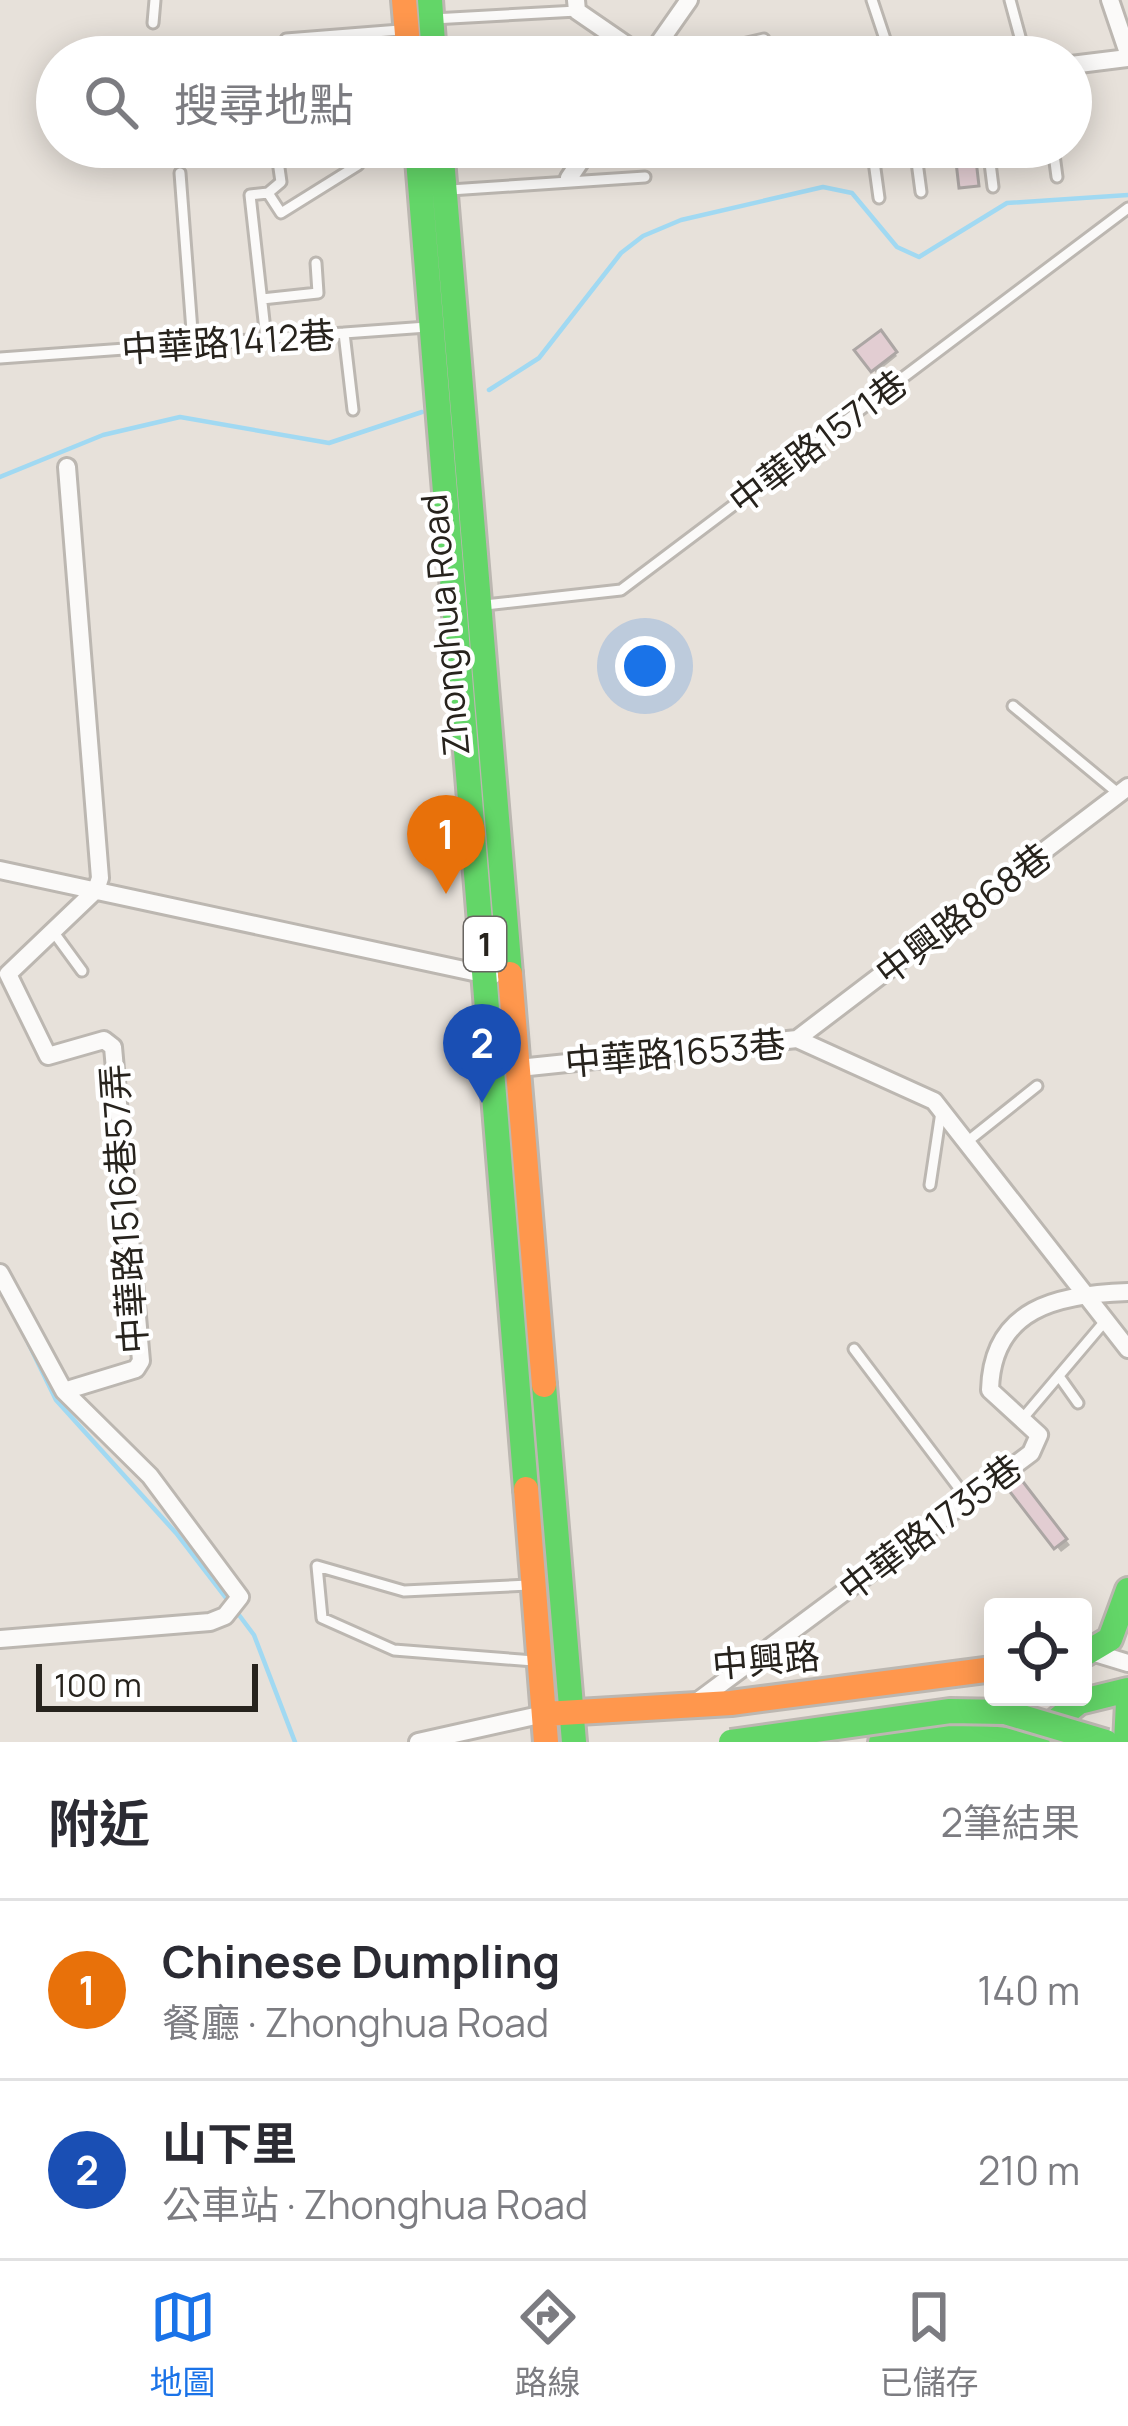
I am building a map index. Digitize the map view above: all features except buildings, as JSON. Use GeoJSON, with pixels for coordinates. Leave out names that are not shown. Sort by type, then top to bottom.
{"type":"FeatureCollection","features":[{"type":"Feature","properties":{"kind":"main road"},"geometry":{"type":"LineString","coordinates":[[404,0],[407,36]]}},
{"type":"Feature","properties":{"kind":"main road","name":"Zhonghua Road"},"geometry":{"type":"LineString","coordinates":[[420,168],[480,605],[499,975]]}},
{"type":"Feature","properties":{"kind":"main road","name":"Zhonghua Road"},"geometry":{"type":"LineString","coordinates":[[443,168],[444,326],[507,1069],[574,1742]]}},
{"type":"Feature","properties":{"kind":"main road","name":"Zhonghua Road"},"geometry":{"type":"LineString","coordinates":[[507,1069],[545,1742]]}},
{"type":"Feature","properties":{"kind":"main road"},"geometry":{"type":"LineString","coordinates":[[1092,1655],[1115,1636],[1128,1590]]}},
{"type":"Feature","properties":{"kind":"main road","name":"中興路"},"geometry":{"type":"LineString","coordinates":[[544,1714],[698,1701],[731,1703],[984,1670]]}},
{"type":"Feature","properties":{"kind":"main road"},"geometry":{"type":"LineString","coordinates":[[1092,1695],[1128,1690]]}},
{"type":"Feature","properties":{"kind":"main road"},"geometry":{"type":"LineString","coordinates":[[1126,1742],[1128,1703]]}},
{"type":"Feature","properties":{"kind":"main road"},"geometry":{"type":"LineString","coordinates":[[881,1742],[945,1734],[1028,1742],[1070,1706]]}},
{"type":"Feature","properties":{"kind":"main road"},"geometry":{"type":"LineString","coordinates":[[731,1742],[950,1711],[1005,1712],[1106,1742]]}},
{"type":"Feature","properties":{"kind":"street"},"geometry":{"type":"LineString","coordinates":[[662,36],[689,0]]}},
{"type":"Feature","properties":{"kind":"street"},"geometry":{"type":"LineString","coordinates":[[1092,62],[1128,56],[1110,0]]}},
{"type":"Feature","properties":{"kind":"street"},"geometry":{"type":"LineString","coordinates":[[577,6],[618,36]]}},
{"type":"Feature","properties":{"kind":"street"},"geometry":{"type":"LineString","coordinates":[[569,178],[576,168]]}},
{"type":"Feature","properties":{"kind":"street"},"geometry":{"type":"LineString","coordinates":[[68,467],[100,878],[96,890]]}},
{"type":"Feature","properties":{"kind":"street","name":"中興路868巷"},"geometry":{"type":"LineString","coordinates":[[797,1040],[1124,790]]}},
{"type":"Feature","properties":{"kind":"street"},"geometry":{"type":"LineString","coordinates":[[0,870],[499,975]]}},
{"type":"Feature","properties":{"kind":"street","name":"中華路1516巷57弄"},"geometry":{"type":"LineString","coordinates":[[64,1391],[136,1369],[140,1361],[113,1046],[104,1040],[48,1056],[8,980],[10,967],[96,890]]}},
{"type":"Feature","properties":{"kind":"street","name":"中華路1653巷"},"geometry":{"type":"LineString","coordinates":[[507,1069],[797,1040],[942,1107],[1128,1349]]}},
{"type":"Feature","properties":{"kind":"street"},"geometry":{"type":"LineString","coordinates":[[0,1273],[64,1391],[150,1476],[241,1597],[234,1608],[210,1622],[0,1640]]}},
{"type":"Feature","properties":{"kind":"street"},"geometry":{"type":"LineString","coordinates":[[1084,1293],[1128,1292]]}},
{"type":"Feature","properties":{"kind":"street","name":"中華路1735巷"},"geometry":{"type":"LineString","coordinates":[[698,1701],[1031,1453],[1039,1435],[990,1390],[991,1359],[1024,1314],[1084,1293]]}},
{"type":"Feature","properties":{"kind":"street"},"geometry":{"type":"LineString","coordinates":[[1092,1659],[1128,1663]]}},
{"type":"Feature","properties":{"kind":"street"},"geometry":{"type":"LineString","coordinates":[[418,1742],[544,1714]]}},
{"type":"Feature","properties":{"kind":"lane"},"geometry":{"type":"LineString","coordinates":[[153,22],[155,0]]}},
{"type":"Feature","properties":{"kind":"lane"},"geometry":{"type":"LineString","coordinates":[[872,0],[884,36]]}},
{"type":"Feature","properties":{"kind":"lane"},"geometry":{"type":"LineString","coordinates":[[1010,0],[1020,36]]}},
{"type":"Feature","properties":{"kind":"lane"},"geometry":{"type":"LineString","coordinates":[[430,10],[577,6]]}},
{"type":"Feature","properties":{"kind":"lane"},"geometry":{"type":"LineString","coordinates":[[326,36],[406,30]]}},
{"type":"Feature","properties":{"kind":"lane"},"geometry":{"type":"LineString","coordinates":[[266,339],[250,195],[268,193],[280,182],[278,168]]}},
{"type":"Feature","properties":{"kind":"lane"},"geometry":{"type":"LineString","coordinates":[[268,193],[281,213],[353,168]]}},
{"type":"Feature","properties":{"kind":"lane"},"geometry":{"type":"LineString","coordinates":[[875,168],[879,198]]}},
{"type":"Feature","properties":{"kind":"lane"},"geometry":{"type":"LineString","coordinates":[[918,168],[921,192]]}},
{"type":"Feature","properties":{"kind":"lane"},"geometry":{"type":"LineString","coordinates":[[991,168],[993,187]]}},
{"type":"Feature","properties":{"kind":"lane"},"geometry":{"type":"LineString","coordinates":[[1056,168],[1057,177]]}},
{"type":"Feature","properties":{"kind":"lane"},"geometry":{"type":"LineString","coordinates":[[180,173],[193,344]]}},
{"type":"Feature","properties":{"kind":"lane"},"geometry":{"type":"LineString","coordinates":[[445,190],[569,178],[645,177]]}},
{"type":"Feature","properties":{"kind":"lane","name":"中華路1571巷"},"geometry":{"type":"LineString","coordinates":[[480,605],[621,590],[1128,208]]}},
{"type":"Feature","properties":{"kind":"lane"},"geometry":{"type":"LineString","coordinates":[[262,298],[318,293],[316,263]]}},
{"type":"Feature","properties":{"kind":"lane","name":"中華路1412巷"},"geometry":{"type":"LineString","coordinates":[[0,358],[444,326]]}},
{"type":"Feature","properties":{"kind":"lane"},"geometry":{"type":"LineString","coordinates":[[344,333],[353,410]]}},
{"type":"Feature","properties":{"kind":"lane"},"geometry":{"type":"LineString","coordinates":[[1013,706],[1124,790]]}},
{"type":"Feature","properties":{"kind":"lane"},"geometry":{"type":"LineString","coordinates":[[52,930],[82,971]]}},
{"type":"Feature","properties":{"kind":"lane"},"geometry":{"type":"LineString","coordinates":[[968,1141],[1037,1086]]}},
{"type":"Feature","properties":{"kind":"lane"},"geometry":{"type":"LineString","coordinates":[[930,1185],[942,1107]]}},
{"type":"Feature","properties":{"kind":"lane"},"geometry":{"type":"LineString","coordinates":[[1023,1418],[1106,1321]]}},
{"type":"Feature","properties":{"kind":"lane"},"geometry":{"type":"LineString","coordinates":[[854,1349],[968,1500]]}},
{"type":"Feature","properties":{"kind":"lane"},"geometry":{"type":"LineString","coordinates":[[1061,1379],[1078,1402]]}},
{"type":"Feature","properties":{"kind":"lane"},"geometry":{"type":"LineString","coordinates":[[534,1585],[404,1591],[316,1566],[322,1618],[394,1650],[567,1659]]}},
{"type":"Feature","properties":{"kind":"lane"},"geometry":{"type":"LineString","coordinates":[[484,1742],[493,1724]]}},
{"type":"Feature","properties":{"kind":"waterway"},"geometry":{"type":"LineString","coordinates":[[489,390],[539,358],[621,253],[643,236],[681,220],[823,187],[852,193],[897,247],[919,257],[1007,203],[1128,195]]}},
{"type":"Feature","properties":{"kind":"waterway"},"geometry":{"type":"LineString","coordinates":[[0,477],[103,435],[180,417],[329,443],[422,412]]}},
{"type":"Feature","properties":{"kind":"waterway"},"geometry":{"type":"LineString","coordinates":[[20,1326],[56,1400],[176,1533],[229,1602]]}},
{"type":"Feature","properties":{"kind":"waterway"},"geometry":{"type":"LineString","coordinates":[[236,1611],[254,1635],[295,1742]]}},
{"type":"Feature","properties":{"kind":"traffic: fast"},"geometry":{"type":"LineString","coordinates":[[430,0],[433,36]]}},
{"type":"Feature","properties":{"kind":"traffic: fast"},"geometry":{"type":"LineString","coordinates":[[419,168],[526,1489]]}},
{"type":"Feature","properties":{"kind":"traffic: fast"},"geometry":{"type":"LineString","coordinates":[[443,168],[510,974]]}},
{"type":"Feature","properties":{"kind":"traffic: fast"},"geometry":{"type":"LineString","coordinates":[[544,1385],[574,1742]]}},
{"type":"Feature","properties":{"kind":"traffic: fast"},"geometry":{"type":"LineString","coordinates":[[1092,1650],[1110,1639],[1128,1590]]}},
{"type":"Feature","properties":{"kind":"traffic: fast"},"geometry":{"type":"LineString","coordinates":[[1036,1737],[1079,1702],[1128,1690]]}},
{"type":"Feature","properties":{"kind":"traffic: fast"},"geometry":{"type":"LineString","coordinates":[[1126,1742],[1128,1703]]}},
{"type":"Feature","properties":{"kind":"traffic: fast"},"geometry":{"type":"LineString","coordinates":[[731,1742],[950,1711],[1005,1712],[1106,1742]]}},
{"type":"Feature","properties":{"kind":"traffic: fast"},"geometry":{"type":"LineString","coordinates":[[881,1742],[945,1734],[1027,1742]]}},
{"type":"Feature","properties":{"kind":"traffic: slow"},"geometry":{"type":"LineString","coordinates":[[404,0],[407,36]]}},
{"type":"Feature","properties":{"kind":"traffic: slow"},"geometry":{"type":"LineString","coordinates":[[510,974],[544,1385]]}},
{"type":"Feature","properties":{"kind":"traffic: slow"},"geometry":{"type":"LineString","coordinates":[[526,1489],[546,1742]]}},
{"type":"Feature","properties":{"kind":"traffic: slow"},"geometry":{"type":"LineString","coordinates":[[544,1714],[731,1703],[984,1670]]}},
{"type":"Feature","properties":{"kind":"place","name":"Chinese Dumpling"},"geometry":{"type":"Point","coordinates":[446,894]}},
{"type":"Feature","properties":{"kind":"place","name":"山下里"},"geometry":{"type":"Point","coordinates":[482,1103]}}]}
